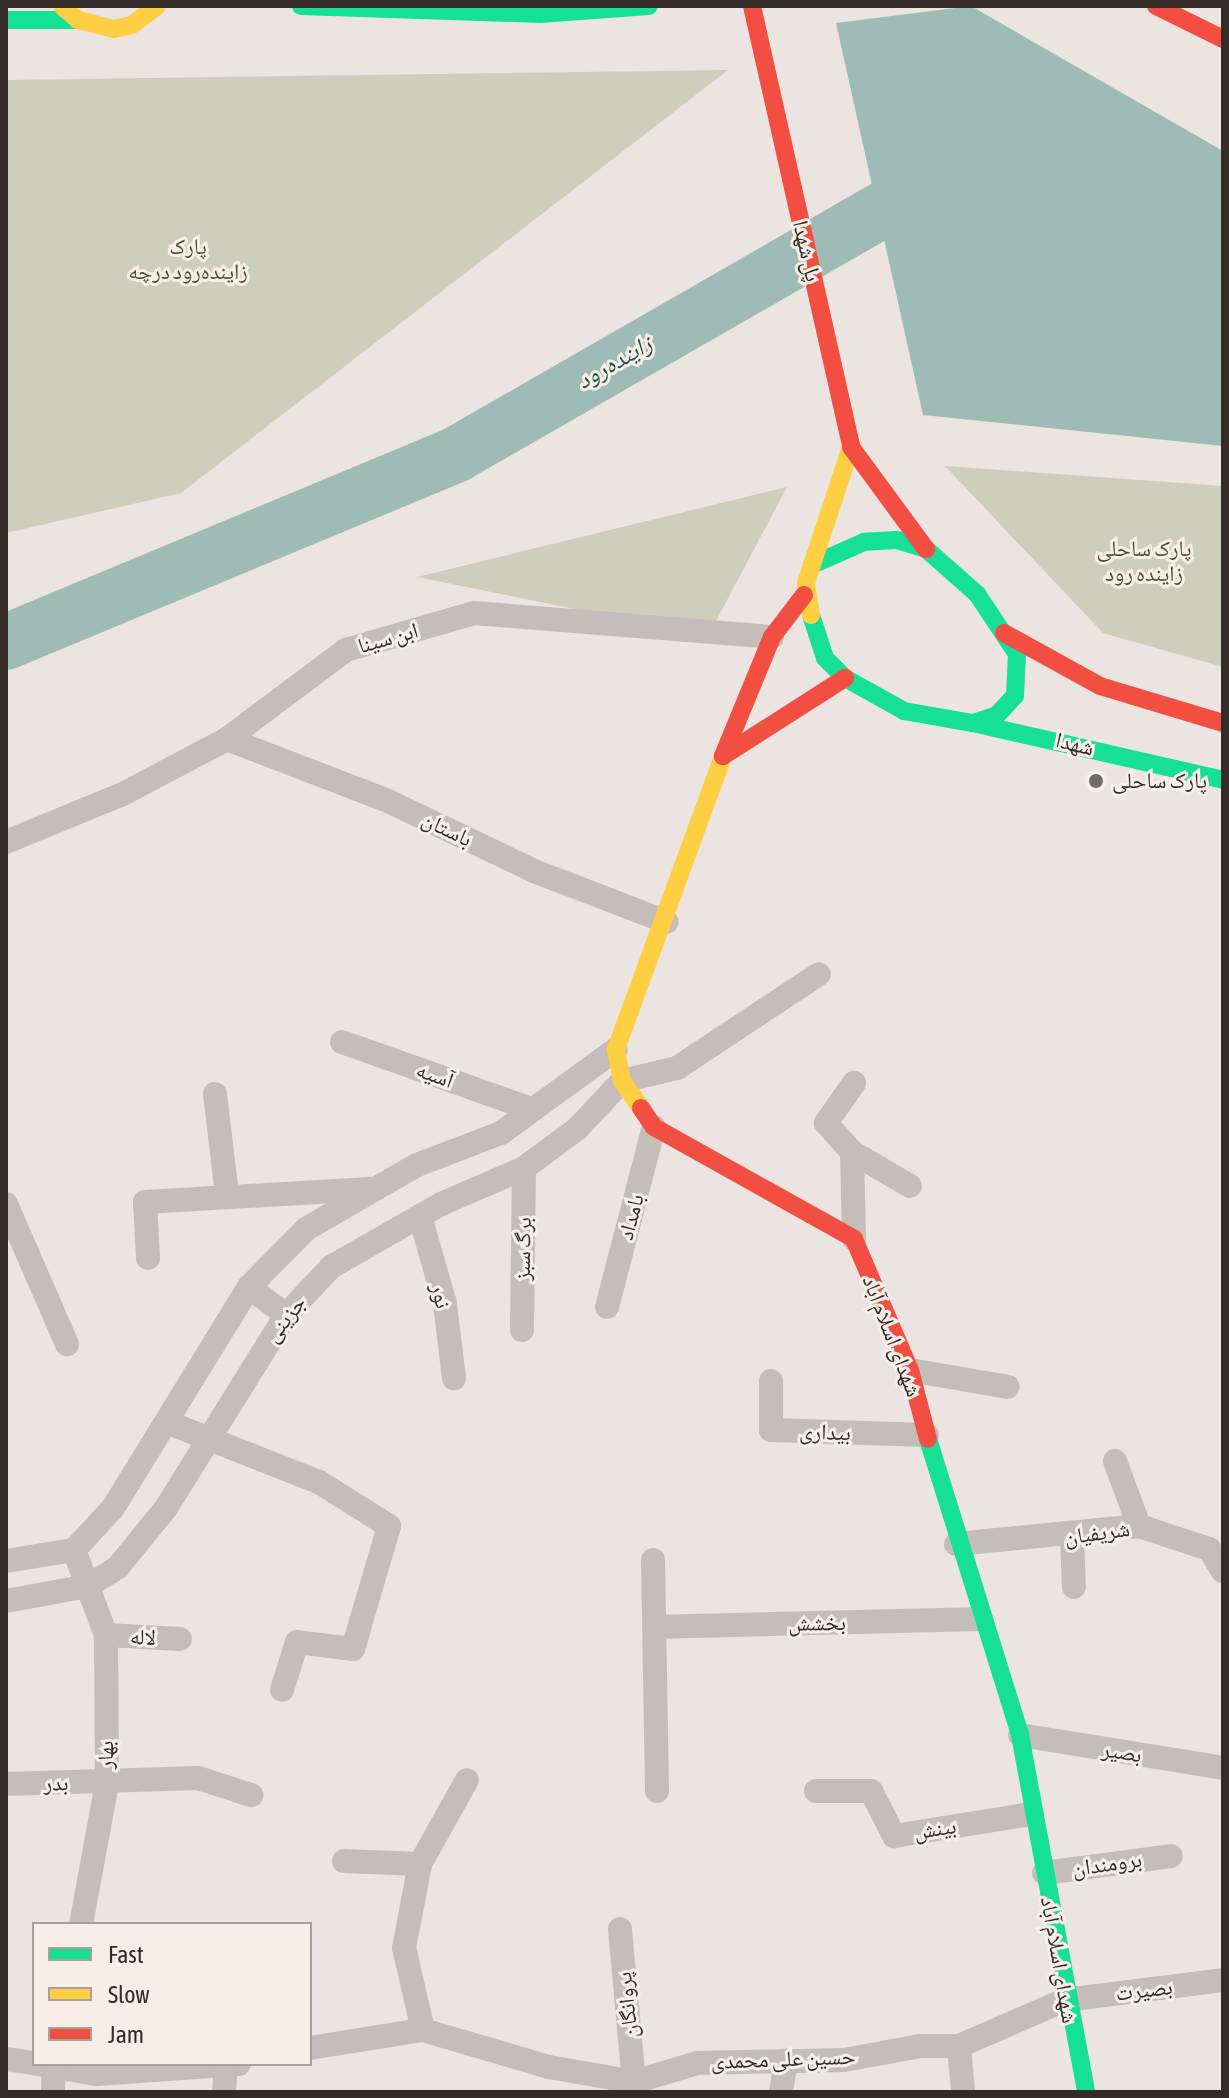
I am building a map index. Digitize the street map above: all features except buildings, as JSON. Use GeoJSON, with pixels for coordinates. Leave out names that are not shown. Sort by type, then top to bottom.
{"type":"FeatureCollection","features":[{"type":"Feature","properties":{"kind":"street"},"geometry":{"type":"LineString","coordinates":[[62,6],[78,20]]}},
{"type":"Feature","properties":{"kind":"street"},"geometry":{"type":"LineString","coordinates":[[6,20],[78,20],[114,29],[132,25],[157,6]]}},
{"type":"Feature","properties":{"kind":"street"},"geometry":{"type":"LineString","coordinates":[[301,6],[540,14],[649,6]]}},
{"type":"Feature","properties":{"kind":"street","name":"پل شهدا"},"geometry":{"type":"LineString","coordinates":[[752,6],[851,447]]}},
{"type":"Feature","properties":{"kind":"street"},"geometry":{"type":"LineString","coordinates":[[1156,6],[1223,39]]}},
{"type":"Feature","properties":{"kind":"street"},"geometry":{"type":"LineString","coordinates":[[804,595],[825,658],[845,678],[904,711],[973,723],[997,715],[1015,696],[1017,654],[1004,633],[969,586],[926,549],[851,447]]}},
{"type":"Feature","properties":{"kind":"street"},"geometry":{"type":"LineString","coordinates":[[851,447],[804,595],[772,637],[723,756],[667,922],[616,1049],[622,1081],[654,1127],[854,1239]]}},
{"type":"Feature","properties":{"kind":"street"},"geometry":{"type":"LineString","coordinates":[[812,565],[864,542],[897,540],[926,549]]}},
{"type":"Feature","properties":{"kind":"street","name":"ابن سینا"},"geometry":{"type":"LineString","coordinates":[[6,842],[123,794],[227,739],[346,650],[474,613],[772,637]]}},
{"type":"Feature","properties":{"kind":"street"},"geometry":{"type":"LineString","coordinates":[[1004,633],[1100,686],[1223,723]]}},
{"type":"Feature","properties":{"kind":"street"},"geometry":{"type":"LineString","coordinates":[[723,756],[845,678]]}},
{"type":"Feature","properties":{"kind":"street","name":"شهدا"},"geometry":{"type":"LineString","coordinates":[[973,723],[1223,780]]}},
{"type":"Feature","properties":{"kind":"street","name":"باستان"},"geometry":{"type":"LineString","coordinates":[[227,739],[667,922]]}},
{"type":"Feature","properties":{"kind":"street"},"geometry":{"type":"LineString","coordinates":[[622,1081],[677,1068],[819,974]]}},
{"type":"Feature","properties":{"kind":"street","name":"آسیه"},"geometry":{"type":"LineString","coordinates":[[342,1042],[528,1108]]}},
{"type":"Feature","properties":{"kind":"street"},"geometry":{"type":"LineString","coordinates":[[6,1561],[74,1550],[113,1508],[169,1423],[249,1287],[306,1229],[372,1189],[501,1133],[528,1108],[616,1049]]}},
{"type":"Feature","properties":{"kind":"street","name":"جزینی"},"geometry":{"type":"LineString","coordinates":[[6,1601],[88,1586],[118,1567],[210,1441],[286,1315],[331,1267],[420,1216],[524,1168],[577,1129],[622,1081]]}},
{"type":"Feature","properties":{"kind":"street"},"geometry":{"type":"LineString","coordinates":[[854,1083],[826,1123],[852,1152],[910,1186]]}},
{"type":"Feature","properties":{"kind":"street"},"geometry":{"type":"LineString","coordinates":[[215,1094],[227,1195]]}},
{"type":"Feature","properties":{"kind":"street","name":"بامداد"},"geometry":{"type":"LineString","coordinates":[[607,1307],[654,1127]]}},
{"type":"Feature","properties":{"kind":"street"},"geometry":{"type":"LineString","coordinates":[[852,1152],[854,1239]]}},
{"type":"Feature","properties":{"kind":"street","name":"برگ سبز"},"geometry":{"type":"LineString","coordinates":[[522,1330],[524,1168]]}},
{"type":"Feature","properties":{"kind":"street"},"geometry":{"type":"LineString","coordinates":[[148,1258],[145,1202],[372,1189]]}},
{"type":"Feature","properties":{"kind":"street"},"geometry":{"type":"LineString","coordinates":[[6,1204],[67,1344]]}},
{"type":"Feature","properties":{"kind":"street","name":"نور"},"geometry":{"type":"LineString","coordinates":[[420,1216],[445,1304],[454,1378]]}},
{"type":"Feature","properties":{"kind":"street","name":"شهدای اسلام آباد"},"geometry":{"type":"LineString","coordinates":[[854,1239],[910,1370],[956,1544],[1020,1735],[1065,2000],[1086,2092]]}},
{"type":"Feature","properties":{"kind":"street"},"geometry":{"type":"LineString","coordinates":[[249,1287],[286,1315]]}},
{"type":"Feature","properties":{"kind":"street"},"geometry":{"type":"LineString","coordinates":[[910,1370],[1008,1387]]}},
{"type":"Feature","properties":{"kind":"street","name":"بیداری"},"geometry":{"type":"LineString","coordinates":[[771,1381],[771,1430],[927,1435]]}},
{"type":"Feature","properties":{"kind":"street"},"geometry":{"type":"LineString","coordinates":[[169,1423],[319,1482],[389,1526],[353,1649],[297,1642],[282,1690]]}},
{"type":"Feature","properties":{"kind":"street"},"geometry":{"type":"LineString","coordinates":[[1115,1461],[1139,1526]]}},
{"type":"Feature","properties":{"kind":"street","name":"شریفیان"},"geometry":{"type":"LineString","coordinates":[[956,1544],[1072,1538],[1139,1526],[1209,1549],[1223,1571]]}},
{"type":"Feature","properties":{"kind":"street"},"geometry":{"type":"LineString","coordinates":[[1072,1538],[1074,1587]]}},
{"type":"Feature","properties":{"kind":"street","name":"بهار"},"geometry":{"type":"LineString","coordinates":[[74,1550],[106,1635],[107,1783],[81,1922]]}},
{"type":"Feature","properties":{"kind":"street"},"geometry":{"type":"LineString","coordinates":[[653,1560],[657,1791]]}},
{"type":"Feature","properties":{"kind":"street","name":"بخشش"},"geometry":{"type":"LineString","coordinates":[[654,1627],[981,1619]]}},
{"type":"Feature","properties":{"kind":"street","name":"لاله"},"geometry":{"type":"LineString","coordinates":[[106,1635],[180,1639]]}},
{"type":"Feature","properties":{"kind":"street","name":"بصیر"},"geometry":{"type":"LineString","coordinates":[[1020,1735],[1223,1768]]}},
{"type":"Feature","properties":{"kind":"street","name":"بدر"},"geometry":{"type":"LineString","coordinates":[[6,1784],[198,1778],[251,1795]]}},
{"type":"Feature","properties":{"kind":"street"},"geometry":{"type":"LineString","coordinates":[[423,2030],[404,1948],[420,1864],[467,1780]]}},
{"type":"Feature","properties":{"kind":"street","name":"بینش"},"geometry":{"type":"LineString","coordinates":[[816,1791],[871,1791],[894,1836],[1032,1814]]}},
{"type":"Feature","properties":{"kind":"street","name":"برومندان"},"geometry":{"type":"LineString","coordinates":[[1044,1873],[1171,1856]]}},
{"type":"Feature","properties":{"kind":"street"},"geometry":{"type":"LineString","coordinates":[[344,1861],[420,1864]]}},
{"type":"Feature","properties":{"kind":"street","name":"پروانگان"},"geometry":{"type":"LineString","coordinates":[[620,1929],[634,2082]]}},
{"type":"Feature","properties":{"kind":"street","name":"بصیرت"},"geometry":{"type":"LineString","coordinates":[[1065,2000],[1223,1980]]}},
{"type":"Feature","properties":{"kind":"street","name":"حسین علی محمدی"},"geometry":{"type":"LineString","coordinates":[[312,2048],[423,2030],[549,2067],[634,2082],[697,2063],[844,2060],[959,2046],[1065,2000]]}},
{"type":"Feature","properties":{"kind":"street"},"geometry":{"type":"LineString","coordinates":[[959,2046],[963,2092]]}},
{"type":"Feature","properties":{"kind":"street"},"geometry":{"type":"LineString","coordinates":[[6,2059],[32,2063]]}},
{"type":"Feature","properties":{"kind":"street"},"geometry":{"type":"LineString","coordinates":[[781,2092],[786,2060]]}},
{"type":"Feature","properties":{"kind":"street"},"geometry":{"type":"LineString","coordinates":[[45,2066],[53,2092]]}},
{"type":"Feature","properties":{"kind":"street"},"geometry":{"type":"LineString","coordinates":[[51,2066],[97,2074],[215,2066]]}},
{"type":"Feature","properties":{"kind":"street"},"geometry":{"type":"LineString","coordinates":[[224,2092],[230,2066]]}},
{"type":"Feature","properties":{"kind":"green space","name":"پارک زاینده‌رود درچه"},"geometry":{"type":"Polygon","coordinates":[[[728,70],[181,493],[6,533],[6,80],[728,70]]]}},
{"type":"Feature","properties":{"kind":"green space","name":"پارک ساحلی زاینده رود"},"geometry":{"type":"Polygon","coordinates":[[[945,466],[1223,486],[1223,667],[1103,633],[945,466]]]}},
{"type":"Feature","properties":{"kind":"green space"},"geometry":{"type":"Polygon","coordinates":[[[787,487],[708,636],[417,577],[787,487]]]}},
{"type":"Feature","properties":{"kind":"water"},"geometry":{"type":"Polygon","coordinates":[[[971,6],[1223,151],[1223,446],[923,415],[836,23],[971,6]]]}},
{"type":"Feature","properties":{"kind":"waterway","name":"زاینده‌رود"},"geometry":{"type":"LineString","coordinates":[[6,642],[457,454],[943,175]]}},
{"type":"Feature","properties":{"kind":"traffic: fast"},"geometry":{"type":"LineString","coordinates":[[301,6],[540,14],[649,6]]}},
{"type":"Feature","properties":{"kind":"traffic: fast"},"geometry":{"type":"LineString","coordinates":[[6,20],[78,20]]}},
{"type":"Feature","properties":{"kind":"traffic: fast"},"geometry":{"type":"LineString","coordinates":[[811,615],[825,658],[845,678],[904,711],[973,723],[997,715],[1015,696],[1017,654],[977,594],[926,549],[897,540],[864,542],[812,565]]}},
{"type":"Feature","properties":{"kind":"traffic: fast"},"geometry":{"type":"LineString","coordinates":[[973,723],[1223,780]]}},
{"type":"Feature","properties":{"kind":"traffic: fast"},"geometry":{"type":"LineString","coordinates":[[928,1439],[1020,1735],[1086,2092]]}},
{"type":"Feature","properties":{"kind":"traffic: slow"},"geometry":{"type":"LineString","coordinates":[[62,6],[78,20],[114,29],[132,25],[157,6]]}},
{"type":"Feature","properties":{"kind":"traffic: slow"},"geometry":{"type":"LineString","coordinates":[[811,615],[806,583],[851,447]]}},
{"type":"Feature","properties":{"kind":"traffic: slow"},"geometry":{"type":"LineString","coordinates":[[641,1108],[622,1081],[616,1049],[723,756]]}},
{"type":"Feature","properties":{"kind":"traffic: jam"},"geometry":{"type":"LineString","coordinates":[[752,6],[851,447],[926,549]]}},
{"type":"Feature","properties":{"kind":"traffic: jam"},"geometry":{"type":"LineString","coordinates":[[1156,6],[1223,39]]}},
{"type":"Feature","properties":{"kind":"traffic: jam"},"geometry":{"type":"LineString","coordinates":[[804,595],[772,637],[723,756],[845,678]]}},
{"type":"Feature","properties":{"kind":"traffic: jam"},"geometry":{"type":"LineString","coordinates":[[1004,633],[1100,686],[1223,723]]}},
{"type":"Feature","properties":{"kind":"traffic: jam"},"geometry":{"type":"LineString","coordinates":[[641,1108],[654,1127],[854,1239],[910,1370],[928,1439]]}},
{"type":"Feature","properties":{"kind":"place","name":"پارک ساحلی"},"geometry":{"type":"Point","coordinates":[1096,781]}}]}
